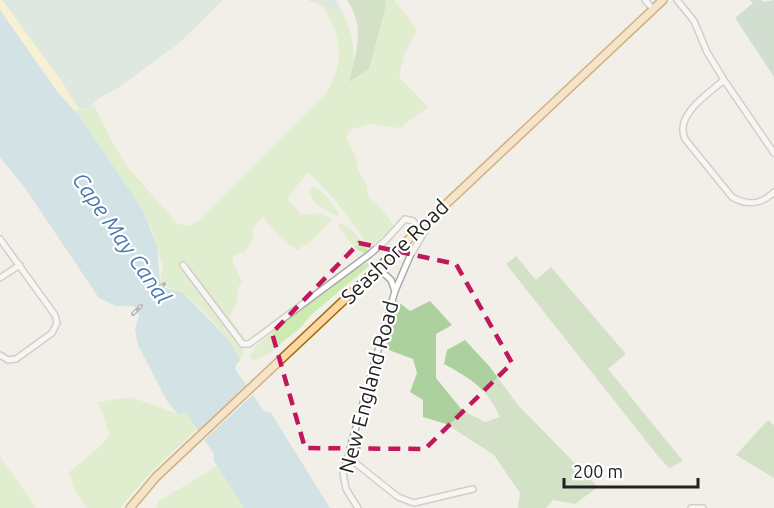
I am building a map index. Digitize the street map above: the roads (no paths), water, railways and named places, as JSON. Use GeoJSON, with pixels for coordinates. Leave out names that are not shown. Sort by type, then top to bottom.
{"type":"FeatureCollection","features":[{"type":"Feature","properties":{"kind":"main road","name":"Seashore Road"},"geometry":{"type":"LineString","coordinates":[[130,508],[156,477],[663,0]]}},
{"type":"Feature","properties":{"kind":"street"},"geometry":{"type":"LineString","coordinates":[[645,0],[653,9]]}},
{"type":"Feature","properties":{"kind":"street"},"geometry":{"type":"LineString","coordinates":[[677,0],[694,21],[707,52],[724,80],[774,153]]}},
{"type":"Feature","properties":{"kind":"street"},"geometry":{"type":"LineString","coordinates":[[724,80],[685,117],[682,126],[683,135],[732,197],[742,202],[753,203],[765,200],[774,192]]}},
{"type":"Feature","properties":{"kind":"street"},"geometry":{"type":"LineString","coordinates":[[396,291],[410,256],[435,214]]}},
{"type":"Feature","properties":{"kind":"street"},"geometry":{"type":"LineString","coordinates":[[183,265],[242,344],[249,344],[370,254],[405,219],[413,221],[418,229]]}},
{"type":"Feature","properties":{"kind":"street"},"geometry":{"type":"LineString","coordinates":[[0,239],[55,315],[57,323],[55,330],[16,358],[8,360],[0,355]]}},
{"type":"Feature","properties":{"kind":"street"},"geometry":{"type":"LineString","coordinates":[[0,278],[20,265]]}},
{"type":"Feature","properties":{"kind":"street","name":"New England Road"},"geometry":{"type":"LineString","coordinates":[[358,508],[344,484],[343,473],[396,291],[391,280],[378,268]]}},
{"type":"Feature","properties":{"kind":"street"},"geometry":{"type":"LineString","coordinates":[[348,457],[398,497],[414,503],[473,489]]}},
{"type":"Feature","properties":{"kind":"street"},"geometry":{"type":"LineString","coordinates":[[690,508],[703,508]]}},
{"type":"Feature","properties":{"kind":"water","name":"Cape May Canal"},"geometry":{"type":"Polygon","coordinates":[[[0,10],[57,91],[80,117],[143,210],[157,246],[160,282],[165,288],[182,292],[225,336],[240,361],[235,369],[264,411],[271,413],[330,508],[244,508],[214,461],[214,454],[186,413],[178,414],[167,401],[138,345],[135,330],[139,315],[134,306],[116,306],[99,298],[25,188],[0,157],[0,10]]]}},
{"type":"Feature","properties":{"kind":"railway"},"geometry":{"type":"LineString","coordinates":[[159,288],[164,284]]}},
{"type":"Feature","properties":{"kind":"railway"},"geometry":{"type":"LineString","coordinates":[[133,314],[141,306]]}}]}
